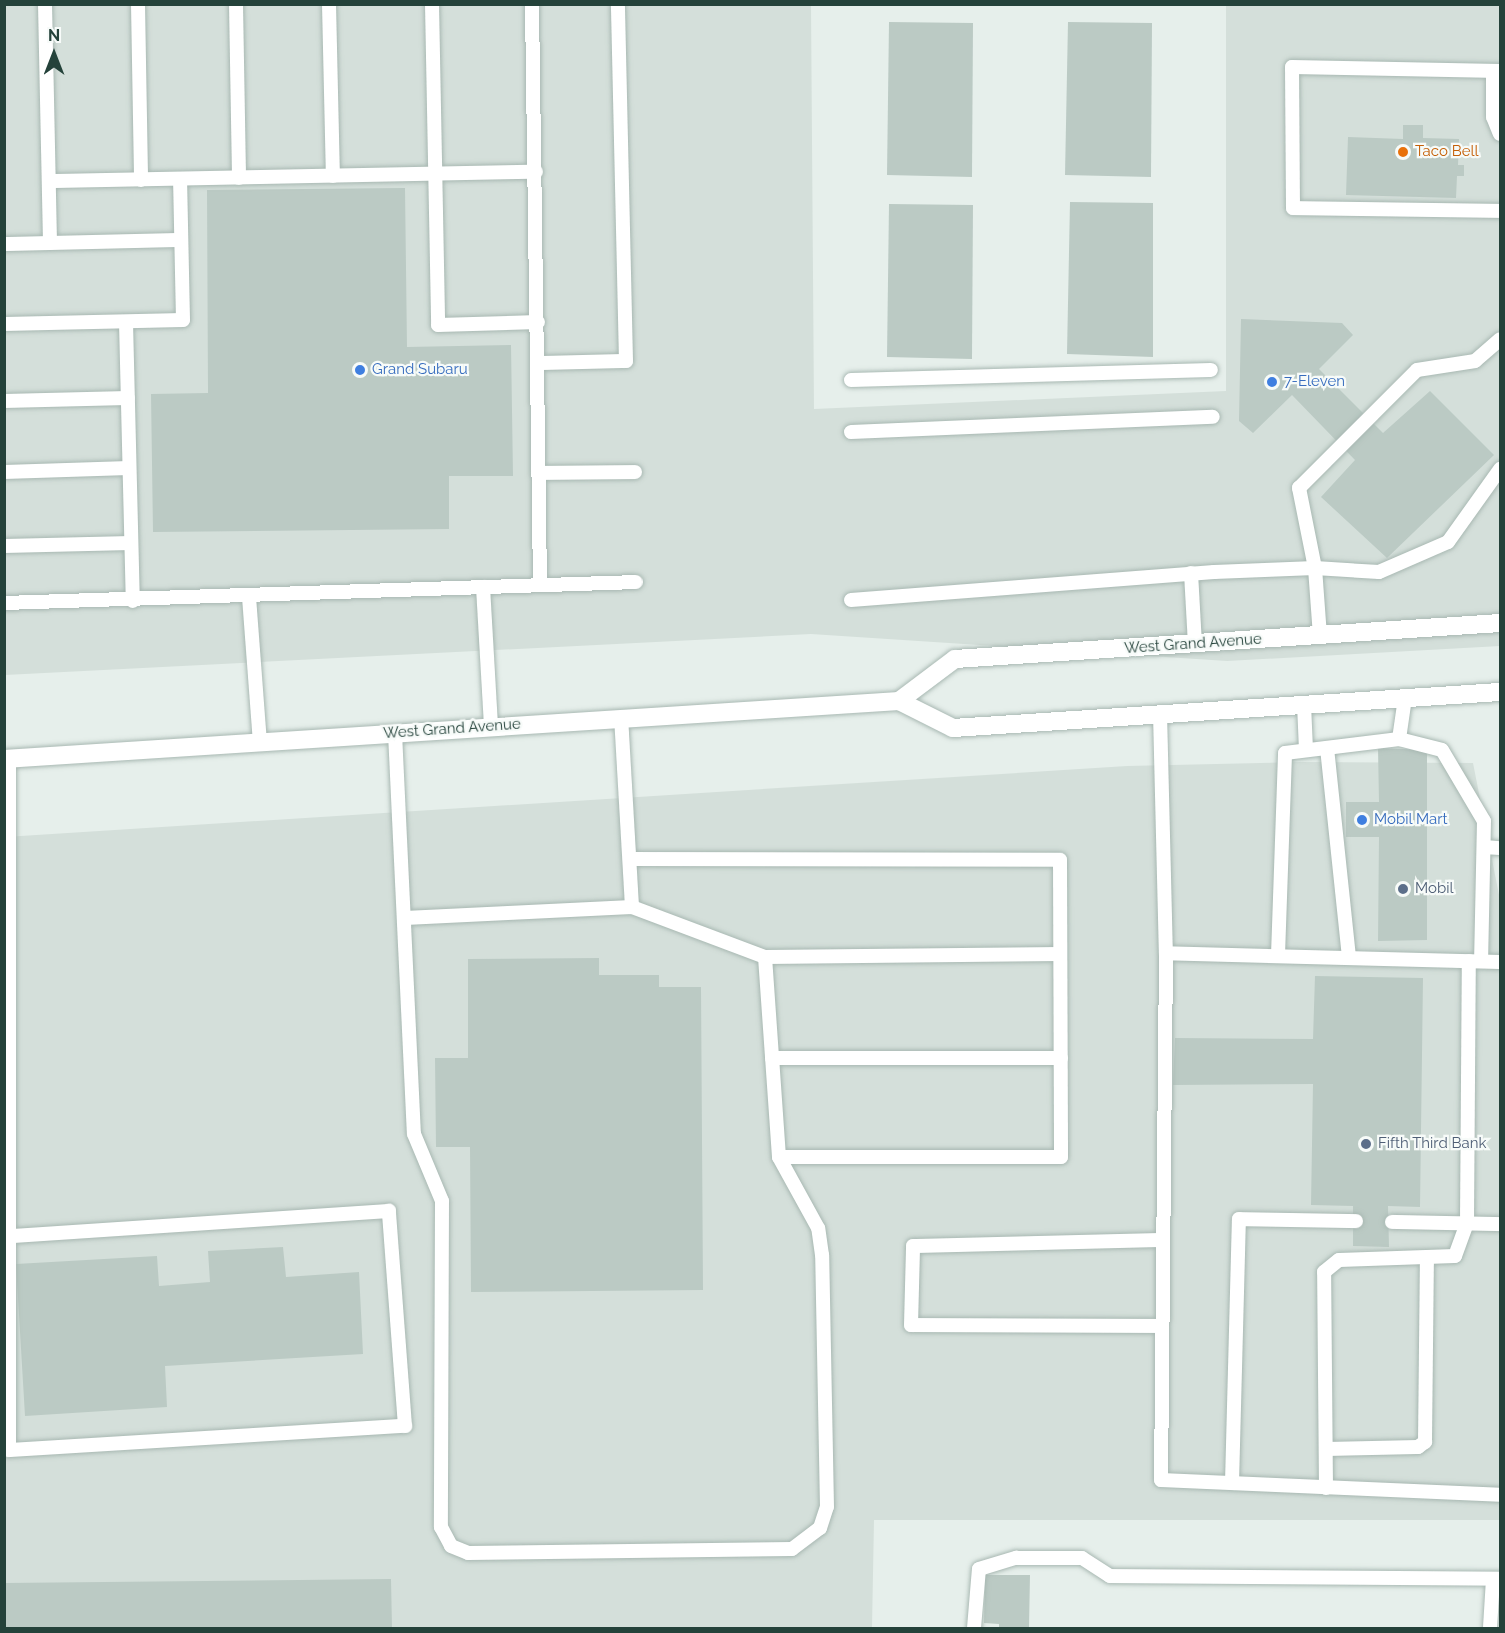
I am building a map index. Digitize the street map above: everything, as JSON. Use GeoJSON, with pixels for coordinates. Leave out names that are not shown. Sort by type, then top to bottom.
{"type":"FeatureCollection","features":[{"type":"Feature","properties":{"kind":"main road","name":"West Grand Avenue"},"geometry":{"type":"LineString","coordinates":[[7,758],[899,701],[955,660],[1500,623]]}},
{"type":"Feature","properties":{"kind":"main road"},"geometry":{"type":"LineString","coordinates":[[899,701],[953,728],[1500,692]]}},
{"type":"Feature","properties":{"kind":"lane"},"geometry":{"type":"LineString","coordinates":[[45,4],[50,243]]}},
{"type":"Feature","properties":{"kind":"lane"},"geometry":{"type":"LineString","coordinates":[[138,4],[141,180]]}},
{"type":"Feature","properties":{"kind":"lane"},"geometry":{"type":"LineString","coordinates":[[236,4],[239,178]]}},
{"type":"Feature","properties":{"kind":"lane"},"geometry":{"type":"LineString","coordinates":[[329,4],[333,176]]}},
{"type":"Feature","properties":{"kind":"lane"},"geometry":{"type":"LineString","coordinates":[[432,4],[438,325],[538,322]]}},
{"type":"Feature","properties":{"kind":"lane"},"geometry":{"type":"LineString","coordinates":[[532,4],[539,363],[540,585]]}},
{"type":"Feature","properties":{"kind":"lane"},"geometry":{"type":"LineString","coordinates":[[539,363],[626,361],[618,4]]}},
{"type":"Feature","properties":{"kind":"lane"},"geometry":{"type":"LineString","coordinates":[[1500,134],[1493,117],[1497,71],[1292,67],[1293,208],[1500,211]]}},
{"type":"Feature","properties":{"kind":"lane"},"geometry":{"type":"LineString","coordinates":[[48,182],[536,172]]}},
{"type":"Feature","properties":{"kind":"lane"},"geometry":{"type":"LineString","coordinates":[[4,324],[183,321],[180,179]]}},
{"type":"Feature","properties":{"kind":"lane"},"geometry":{"type":"LineString","coordinates":[[4,244],[181,240]]}},
{"type":"Feature","properties":{"kind":"lane"},"geometry":{"type":"LineString","coordinates":[[126,322],[133,601]]}},
{"type":"Feature","properties":{"kind":"lane"},"geometry":{"type":"LineString","coordinates":[[1320,636],[1315,568],[1299,488],[1417,370],[1475,361],[1500,339]]}},
{"type":"Feature","properties":{"kind":"lane"},"geometry":{"type":"LineString","coordinates":[[851,380],[1211,370]]}},
{"type":"Feature","properties":{"kind":"lane"},"geometry":{"type":"LineString","coordinates":[[4,401],[128,398]]}},
{"type":"Feature","properties":{"kind":"lane"},"geometry":{"type":"LineString","coordinates":[[850,432],[1213,417]]}},
{"type":"Feature","properties":{"kind":"lane"},"geometry":{"type":"LineString","coordinates":[[4,472],[129,468]]}},
{"type":"Feature","properties":{"kind":"lane"},"geometry":{"type":"LineString","coordinates":[[851,600],[1191,573],[1315,568],[1379,572],[1448,542],[1500,469]]}},
{"type":"Feature","properties":{"kind":"lane"},"geometry":{"type":"LineString","coordinates":[[539,473],[635,472]]}},
{"type":"Feature","properties":{"kind":"lane"},"geometry":{"type":"LineString","coordinates":[[4,546],[131,543]]}},
{"type":"Feature","properties":{"kind":"lane"},"geometry":{"type":"LineString","coordinates":[[1191,573],[1195,644]]}},
{"type":"Feature","properties":{"kind":"lane"},"geometry":{"type":"LineString","coordinates":[[4,603],[133,601],[636,582]]}},
{"type":"Feature","properties":{"kind":"lane"},"geometry":{"type":"LineString","coordinates":[[483,587],[491,726]]}},
{"type":"Feature","properties":{"kind":"lane"},"geometry":{"type":"LineString","coordinates":[[249,597],[260,742]]}},
{"type":"Feature","properties":{"kind":"lane"},"geometry":{"type":"LineString","coordinates":[[1399,739],[1405,698]]}},
{"type":"Feature","properties":{"kind":"lane"},"geometry":{"type":"LineString","coordinates":[[1304,704],[1306,750]]}},
{"type":"Feature","properties":{"kind":"lane"},"geometry":{"type":"LineString","coordinates":[[1160,713],[1166,952],[1161,1480],[1500,1495]]}},
{"type":"Feature","properties":{"kind":"lane"},"geometry":{"type":"LineString","coordinates":[[621,718],[632,859],[632,907]]}},
{"type":"Feature","properties":{"kind":"lane"},"geometry":{"type":"LineString","coordinates":[[395,733],[414,1134],[442,1202],[441,1527],[452,1546],[468,1553],[792,1549],[820,1528],[828,1507],[822,1255],[818,1228],[779,1157],[765,957]]}},
{"type":"Feature","properties":{"kind":"lane"},"geometry":{"type":"LineString","coordinates":[[1278,956],[1285,753],[1399,739],[1442,750],[1484,820],[1475,961],[1467,1223],[1455,1256],[1339,1260],[1324,1272],[1326,1488]]}},
{"type":"Feature","properties":{"kind":"lane"},"geometry":{"type":"LineString","coordinates":[[1327,748],[1348,958]]}},
{"type":"Feature","properties":{"kind":"lane"},"geometry":{"type":"LineString","coordinates":[[7,758],[9,1450],[405,1426],[389,1211],[9,1236]]}},
{"type":"Feature","properties":{"kind":"lane"},"geometry":{"type":"LineString","coordinates":[[1484,847],[1500,848]]}},
{"type":"Feature","properties":{"kind":"lane"},"geometry":{"type":"LineString","coordinates":[[632,859],[1060,860],[1061,1157],[779,1157]]}},
{"type":"Feature","properties":{"kind":"lane"},"geometry":{"type":"LineString","coordinates":[[405,918],[632,907],[765,957],[1060,954]]}},
{"type":"Feature","properties":{"kind":"lane"},"geometry":{"type":"LineString","coordinates":[[1166,952],[1500,962]]}},
{"type":"Feature","properties":{"kind":"lane"},"geometry":{"type":"LineString","coordinates":[[772,1058],[1061,1058]]}},
{"type":"Feature","properties":{"kind":"lane"},"geometry":{"type":"LineString","coordinates":[[1232,1484],[1239,1220],[1356,1221]]}},
{"type":"Feature","properties":{"kind":"lane"},"geometry":{"type":"LineString","coordinates":[[1392,1222],[1500,1224]]}},
{"type":"Feature","properties":{"kind":"lane"},"geometry":{"type":"LineString","coordinates":[[1162,1326],[911,1325],[913,1246],[1163,1240]]}},
{"type":"Feature","properties":{"kind":"lane"},"geometry":{"type":"LineString","coordinates":[[1326,1449],[1418,1447],[1425,1442],[1427,1257]]}},
{"type":"Feature","properties":{"kind":"lane"},"geometry":{"type":"LineString","coordinates":[[975,1629],[980,1569],[1016,1558],[1082,1558],[1110,1576],[1497,1579],[1490,1629]]}},
{"type":"Feature","properties":{"kind":"shaded area"},"geometry":{"type":"Polygon","coordinates":[[[5,5],[811,5],[814,409],[1226,391],[1226,5],[1500,5],[1500,646],[1227,661],[811,634],[5,675],[5,5]]]}},
{"type":"Feature","properties":{"kind":"shaded area"},"geometry":{"type":"Polygon","coordinates":[[[1300,762],[1473,763],[1500,900],[1500,1520],[874,1520],[872,1628],[5,1628],[5,837],[1127,766],[1300,762]]]}},
{"type":"Feature","properties":{"kind":"building"},"geometry":{"type":"Polygon","coordinates":[[[889,22],[973,23],[972,177],[887,175],[889,22]]]}},
{"type":"Feature","properties":{"kind":"building"},"geometry":{"type":"Polygon","coordinates":[[[1068,22],[1152,23],[1151,177],[1065,175],[1068,22]]]}},
{"type":"Feature","properties":{"kind":"building","name":"Taco Bell"},"geometry":{"type":"Polygon","coordinates":[[[1403,125],[1423,125],[1423,138],[1459,139],[1458,165],[1464,165],[1464,176],[1457,176],[1456,198],[1346,195],[1348,137],[1403,139],[1403,125]]]}},
{"type":"Feature","properties":{"kind":"building","name":"Grand Subaru"},"geometry":{"type":"Polygon","coordinates":[[[405,188],[407,347],[511,345],[513,476],[449,476],[449,529],[153,532],[151,394],[208,393],[207,190],[405,188]]]}},
{"type":"Feature","properties":{"kind":"building"},"geometry":{"type":"Polygon","coordinates":[[[1070,202],[1153,203],[1153,357],[1067,354],[1070,202]]]}},
{"type":"Feature","properties":{"kind":"building"},"geometry":{"type":"Polygon","coordinates":[[[889,204],[973,205],[972,359],[887,357],[889,204]]]}},
{"type":"Feature","properties":{"kind":"building","name":"7-Eleven"},"geometry":{"type":"Polygon","coordinates":[[[1241,319],[1342,323],[1353,335],[1319,369],[1383,433],[1430,391],[1494,455],[1387,558],[1321,497],[1355,460],[1292,395],[1253,433],[1239,421],[1241,319]]]}},
{"type":"Feature","properties":{"kind":"building","name":"Mobil"},"geometry":{"type":"Polygon","coordinates":[[[1378,748],[1427,750],[1427,940],[1378,941],[1379,837],[1346,837],[1346,802],[1379,802],[1378,748]]]}},
{"type":"Feature","properties":{"kind":"building"},"geometry":{"type":"Polygon","coordinates":[[[599,958],[599,975],[659,975],[659,987],[701,987],[703,1290],[471,1292],[470,1147],[436,1147],[435,1058],[468,1058],[468,959],[599,958]]]}},
{"type":"Feature","properties":{"kind":"building","name":"Fifth Third Bank"},"geometry":{"type":"Polygon","coordinates":[[[1315,976],[1423,978],[1420,1207],[1388,1206],[1389,1247],[1353,1246],[1353,1206],[1311,1205],[1313,1084],[1173,1085],[1175,1038],[1313,1039],[1315,976]]]}},
{"type":"Feature","properties":{"kind":"building"},"geometry":{"type":"Polygon","coordinates":[[[283,1247],[286,1277],[359,1272],[363,1354],[165,1366],[167,1407],[25,1416],[16,1264],[157,1256],[159,1286],[210,1282],[208,1251],[283,1247]]]}},
{"type":"Feature","properties":{"kind":"building"},"geometry":{"type":"Polygon","coordinates":[[[985,1575],[1030,1575],[1029,1628],[999,1628],[999,1624],[984,1623],[985,1575]]]}},
{"type":"Feature","properties":{"kind":"building"},"geometry":{"type":"Polygon","coordinates":[[[391,1579],[392,1628],[4,1628],[4,1583],[391,1579]]]}},
{"type":"Feature","properties":{"kind":"place","name":"Taco Bell"},"geometry":{"type":"Point","coordinates":[1403,152]}},
{"type":"Feature","properties":{"kind":"place","name":"Grand Subaru"},"geometry":{"type":"Point","coordinates":[360,370]}},
{"type":"Feature","properties":{"kind":"place","name":"7-Eleven"},"geometry":{"type":"Point","coordinates":[1272,382]}},
{"type":"Feature","properties":{"kind":"place","name":"Mobil Mart"},"geometry":{"type":"Point","coordinates":[1362,820]}},
{"type":"Feature","properties":{"kind":"place","name":"Mobil"},"geometry":{"type":"Point","coordinates":[1403,889]}},
{"type":"Feature","properties":{"kind":"place","name":"Fifth Third Bank"},"geometry":{"type":"Point","coordinates":[1366,1144]}}]}
